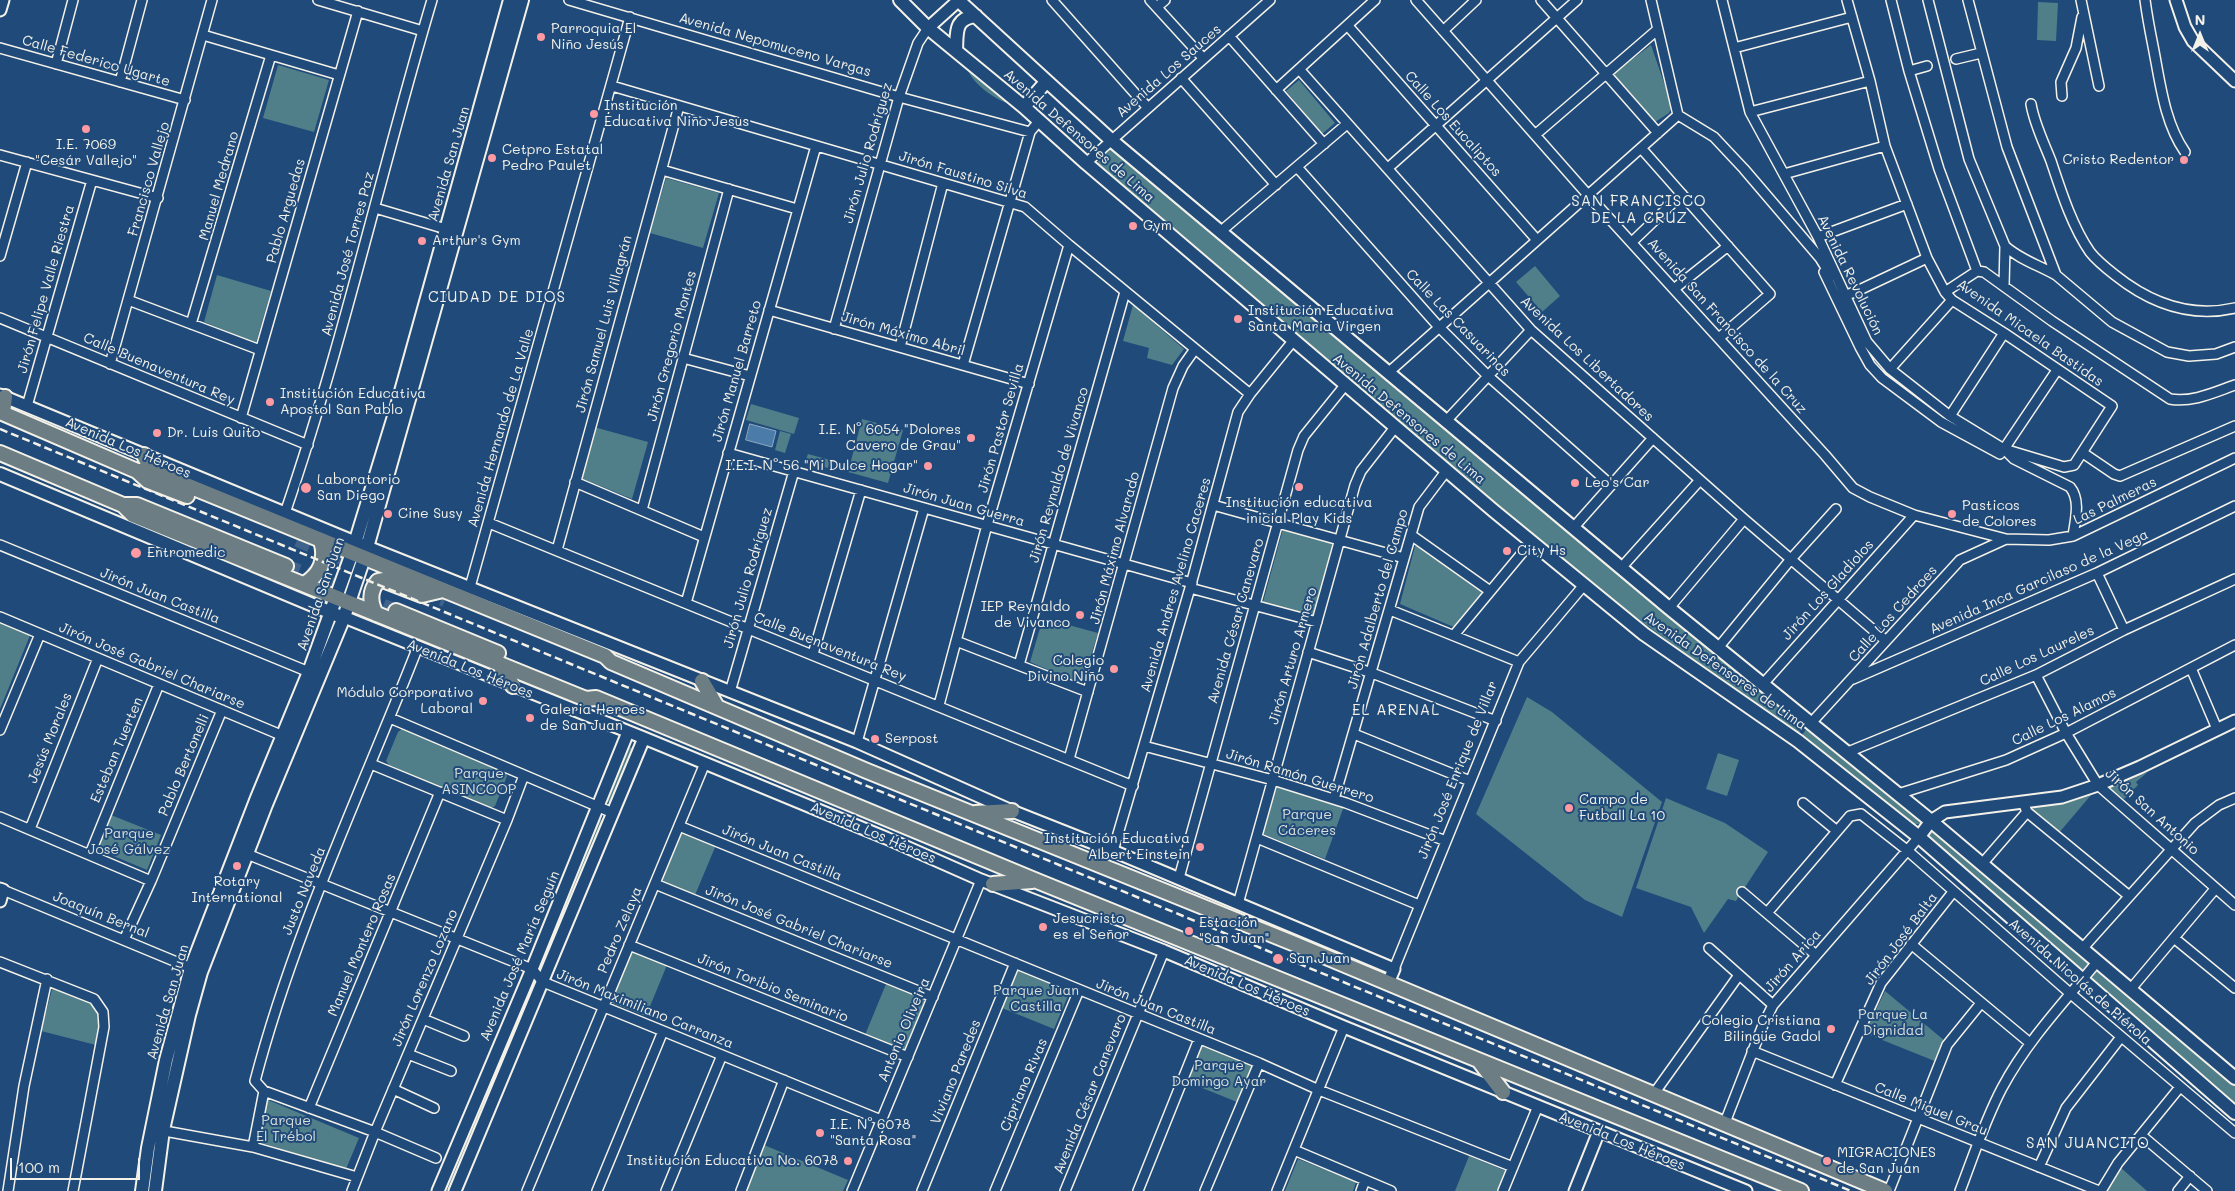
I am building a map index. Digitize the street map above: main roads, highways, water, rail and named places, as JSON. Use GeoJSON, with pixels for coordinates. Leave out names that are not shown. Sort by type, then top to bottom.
{"type":"FeatureCollection","features":[{"type":"Feature","properties":{"kind":"main road","name":"Avenida San Juan"},"geometry":{"type":"LineString","coordinates":[[359,550],[394,413],[510,0]]}},
{"type":"Feature","properties":{"kind":"main road","name":"Avenida San Juan"},"geometry":{"type":"LineString","coordinates":[[155,1191],[157,1130],[178,1012],[191,968],[242,852],[338,615],[522,0]]}},
{"type":"Feature","properties":{"kind":"main road","name":"Avenida Defensores de Lima"},"geometry":{"type":"LineString","coordinates":[[901,0],[928,28],[1024,107],[1086,163],[1293,341],[1584,585],[1644,634],[1798,741],[1919,836]]}},
{"type":"Feature","properties":{"kind":"main road","name":"Avenida Defensores de Lima"},"geometry":{"type":"LineString","coordinates":[[958,0],[1111,140],[1220,232],[1447,420],[1668,608],[1931,821]]}},
{"type":"Feature","properties":{"kind":"main road"},"geometry":{"type":"LineString","coordinates":[[956,50],[956,36],[961,20],[966,17],[976,16]]}},
{"type":"Feature","properties":{"kind":"main road"},"geometry":{"type":"LineString","coordinates":[[1024,107],[1046,82]]}},
{"type":"Feature","properties":{"kind":"main road"},"geometry":{"type":"LineString","coordinates":[[1,412],[2,396]]}},
{"type":"Feature","properties":{"kind":"main road","name":"Avenida Los Héroes"},"geometry":{"type":"LineString","coordinates":[[1,412],[137,471],[148,480],[297,540]]}},
{"type":"Feature","properties":{"kind":"main road","name":"Avenida Los Héroes"},"geometry":{"type":"LineString","coordinates":[[0,453],[123,505],[138,506],[286,566]]}},
{"type":"Feature","properties":{"kind":"main road"},"geometry":{"type":"LineString","coordinates":[[144,455],[152,472]]}},
{"type":"Feature","properties":{"kind":"main road","name":"Avenida Los Héroes"},"geometry":{"type":"LineString","coordinates":[[137,471],[152,472],[321,541],[359,550],[444,595],[605,656],[611,662],[717,707],[1388,983],[1885,1191]]}},
{"type":"Feature","properties":{"kind":"main road","name":"Avenida Los Héroes"},"geometry":{"type":"LineString","coordinates":[[0,474],[338,615]]}},
{"type":"Feature","properties":{"kind":"main road","name":"Avenida Los Héroes"},"geometry":{"type":"LineString","coordinates":[[123,505],[133,515],[586,699],[596,698],[1037,881],[1801,1191]]}},
{"type":"Feature","properties":{"kind":"main road"},"geometry":{"type":"LineString","coordinates":[[304,584],[317,574],[322,564],[324,553],[321,541]]}},
{"type":"Feature","properties":{"kind":"main road"},"geometry":{"type":"LineString","coordinates":[[376,614],[371,598],[375,585],[383,580],[422,595],[444,595]]}},
{"type":"Feature","properties":{"kind":"main road","name":"Avenida Los Héroes"},"geometry":{"type":"LineString","coordinates":[[396,611],[590,690],[596,698]]}},
{"type":"Feature","properties":{"kind":"main road","name":"Avenida San Juan"},"geometry":{"type":"LineString","coordinates":[[288,738],[309,672],[338,615]]}},
{"type":"Feature","properties":{"kind":"main road"},"geometry":{"type":"LineString","coordinates":[[498,663],[513,686]]}},
{"type":"Feature","properties":{"kind":"main road"},"geometry":{"type":"LineString","coordinates":[[702,681],[717,707]]}},
{"type":"Feature","properties":{"kind":"main road"},"geometry":{"type":"LineString","coordinates":[[971,813],[1012,811]]}},
{"type":"Feature","properties":{"kind":"main road","name":"Avenida Nicolás de Piérola"},"geometry":{"type":"LineString","coordinates":[[1931,821],[2235,1078]]}},
{"type":"Feature","properties":{"kind":"main road","name":"Avenida Nicolás de Piérola"},"geometry":{"type":"LineString","coordinates":[[1919,836],[2235,1113]]}},
{"type":"Feature","properties":{"kind":"main road","name":"Avenida San Juan"},"geometry":{"type":"LineString","coordinates":[[142,1191],[201,972],[242,852]]}},
{"type":"Feature","properties":{"kind":"main road"},"geometry":{"type":"LineString","coordinates":[[987,882],[1037,881]]}},
{"type":"Feature","properties":{"kind":"main road"},"geometry":{"type":"LineString","coordinates":[[1480,1061],[1503,1092]]}},
{"type":"Feature","properties":{"kind":"water"},"geometry":{"type":"Polygon","coordinates":[[[750,424],[776,431],[772,447],[746,440],[750,424]]]}},
{"type":"Feature","properties":{"kind":"tunnel"},"geometry":{"type":"LineString","coordinates":[[297,540],[395,580]]}},
{"type":"Feature","properties":{"kind":"tunnel"},"geometry":{"type":"LineString","coordinates":[[286,566],[396,611]]}},
{"type":"Feature","properties":{"kind":"tunnel"},"geometry":{"type":"LineString","coordinates":[[422,591],[445,600]]}},
{"type":"Feature","properties":{"kind":"railway"},"geometry":{"type":"LineString","coordinates":[[0,429],[1851,1191]]}},
{"type":"Feature","properties":{"kind":"place","name":"Parroquia El Niño Jesús"},"geometry":{"type":"Point","coordinates":[541,37]}},
{"type":"Feature","properties":{"kind":"place","name":"Institución Educativa Niño Jesus"},"geometry":{"type":"Point","coordinates":[594,114]}},
{"type":"Feature","properties":{"kind":"place","name":"I.E. 7069 \"Cesár Vallejo\""},"geometry":{"type":"Point","coordinates":[86,129]}},
{"type":"Feature","properties":{"kind":"place","name":"Cetpro Estatal Pedro Paulet"},"geometry":{"type":"Point","coordinates":[492,158]}},
{"type":"Feature","properties":{"kind":"place","name":"Cristo Redentor"},"geometry":{"type":"Point","coordinates":[2184,160]}},
{"type":"Feature","properties":{"kind":"place","name":"Gym"},"geometry":{"type":"Point","coordinates":[1133,226]}},
{"type":"Feature","properties":{"kind":"place","name":"Arthur's Gym"},"geometry":{"type":"Point","coordinates":[422,241]}},
{"type":"Feature","properties":{"kind":"place","name":"Institución Educativa Santa Maria Virgen"},"geometry":{"type":"Point","coordinates":[1238,319]}},
{"type":"Feature","properties":{"kind":"place","name":"Institución Educativa Apostol San Pablo"},"geometry":{"type":"Point","coordinates":[270,402]}},
{"type":"Feature","properties":{"kind":"place","name":"Dr. Luis Quito"},"geometry":{"type":"Point","coordinates":[157,433]}},
{"type":"Feature","properties":{"kind":"place","name":"I.E. N° 6054 \"Dolores Cavero de Grau\""},"geometry":{"type":"Point","coordinates":[971,438]}},
{"type":"Feature","properties":{"kind":"place","name":"I.E.I. N° 56 \"Mi Dulce Hogar\""},"geometry":{"type":"Point","coordinates":[928,466]}},
{"type":"Feature","properties":{"kind":"place","name":"Leo's Car"},"geometry":{"type":"Point","coordinates":[1575,483]}},
{"type":"Feature","properties":{"kind":"place","name":"Institución educativa inicial Play Kids"},"geometry":{"type":"Point","coordinates":[1299,487]}},
{"type":"Feature","properties":{"kind":"place","name":"Laboratorio San Diego"},"geometry":{"type":"Point","coordinates":[306,488]}},
{"type":"Feature","properties":{"kind":"place","name":"Cine Susy"},"geometry":{"type":"Point","coordinates":[388,514]}},
{"type":"Feature","properties":{"kind":"place","name":"Pasticos de Colores"},"geometry":{"type":"Point","coordinates":[1952,514]}},
{"type":"Feature","properties":{"kind":"place","name":"City Hs"},"geometry":{"type":"Point","coordinates":[1507,551]}},
{"type":"Feature","properties":{"kind":"place","name":"Entromedic"},"geometry":{"type":"Point","coordinates":[136,553]}},
{"type":"Feature","properties":{"kind":"place","name":"IEP Reynaldo de Vivanco"},"geometry":{"type":"Point","coordinates":[1080,615]}},
{"type":"Feature","properties":{"kind":"place","name":"Colegio Divino Niño"},"geometry":{"type":"Point","coordinates":[1114,669]}},
{"type":"Feature","properties":{"kind":"place","name":"Módulo Corporativo Laboral"},"geometry":{"type":"Point","coordinates":[483,701]}},
{"type":"Feature","properties":{"kind":"place","name":"Galeria Heroes de San Juan"},"geometry":{"type":"Point","coordinates":[530,718]}},
{"type":"Feature","properties":{"kind":"place","name":"Serpost"},"geometry":{"type":"Point","coordinates":[875,739]}},
{"type":"Feature","properties":{"kind":"place","name":"Campo de Futball La 10"},"geometry":{"type":"Point","coordinates":[1569,808]}},
{"type":"Feature","properties":{"kind":"place","name":"Institución Educativa Albert Einstein"},"geometry":{"type":"Point","coordinates":[1200,847]}},
{"type":"Feature","properties":{"kind":"place","name":"Rotary International"},"geometry":{"type":"Point","coordinates":[237,866]}},
{"type":"Feature","properties":{"kind":"place","name":"Jesucristo es el Señor"},"geometry":{"type":"Point","coordinates":[1043,927]}},
{"type":"Feature","properties":{"kind":"place","name":"Estación \"San Juan\""},"geometry":{"type":"Point","coordinates":[1189,931]}},
{"type":"Feature","properties":{"kind":"place","name":"San Juan"},"geometry":{"type":"Point","coordinates":[1278,959]}},
{"type":"Feature","properties":{"kind":"place","name":"Colegio Cristiana Bilingüe Gadol"},"geometry":{"type":"Point","coordinates":[1831,1029]}},
{"type":"Feature","properties":{"kind":"place","name":"I.E. N° 6078 \"Santa Rosa\""},"geometry":{"type":"Point","coordinates":[820,1133]}},
{"type":"Feature","properties":{"kind":"place","name":"Institución Educativa No. 6078"},"geometry":{"type":"Point","coordinates":[848,1161]}},
{"type":"Feature","properties":{"kind":"place","name":"MIGRACIONES de San Juan"},"geometry":{"type":"Point","coordinates":[1827,1161]}},
{"type":"Feature","properties":{"kind":"district","name":"SAN FRANCISCO DE LA CRUZ"},"geometry":{"type":"Point","coordinates":[1639,210]}},
{"type":"Feature","properties":{"kind":"district","name":"CIUDAD DE DIOS"},"geometry":{"type":"Point","coordinates":[497,297]}},
{"type":"Feature","properties":{"kind":"district","name":"EL ARENAL"},"geometry":{"type":"Point","coordinates":[1396,710]}},
{"type":"Feature","properties":{"kind":"district","name":"SAN JUANCITO"},"geometry":{"type":"Point","coordinates":[2088,1143]}},
{"type":"Feature","properties":{"kind":"park label","name":"Parque ASINCOOP"},"geometry":{"type":"Point","coordinates":[479,782]}},
{"type":"Feature","properties":{"kind":"park label","name":"Parque Cáceres"},"geometry":{"type":"Point","coordinates":[1307,824]}},
{"type":"Feature","properties":{"kind":"park label","name":"Parque José Gálvez"},"geometry":{"type":"Point","coordinates":[129,842]}},
{"type":"Feature","properties":{"kind":"park label","name":"Parque Juan Castilla"},"geometry":{"type":"Point","coordinates":[1036,1000]}},
{"type":"Feature","properties":{"kind":"park label","name":"Parque La Dignidad"},"geometry":{"type":"Point","coordinates":[1893,1024]}},
{"type":"Feature","properties":{"kind":"park label","name":"Parque Domingo Ayar"},"geometry":{"type":"Point","coordinates":[1219,1074]}},
{"type":"Feature","properties":{"kind":"park label","name":"Parque El Trébol"},"geometry":{"type":"Point","coordinates":[286,1130]}}]}
